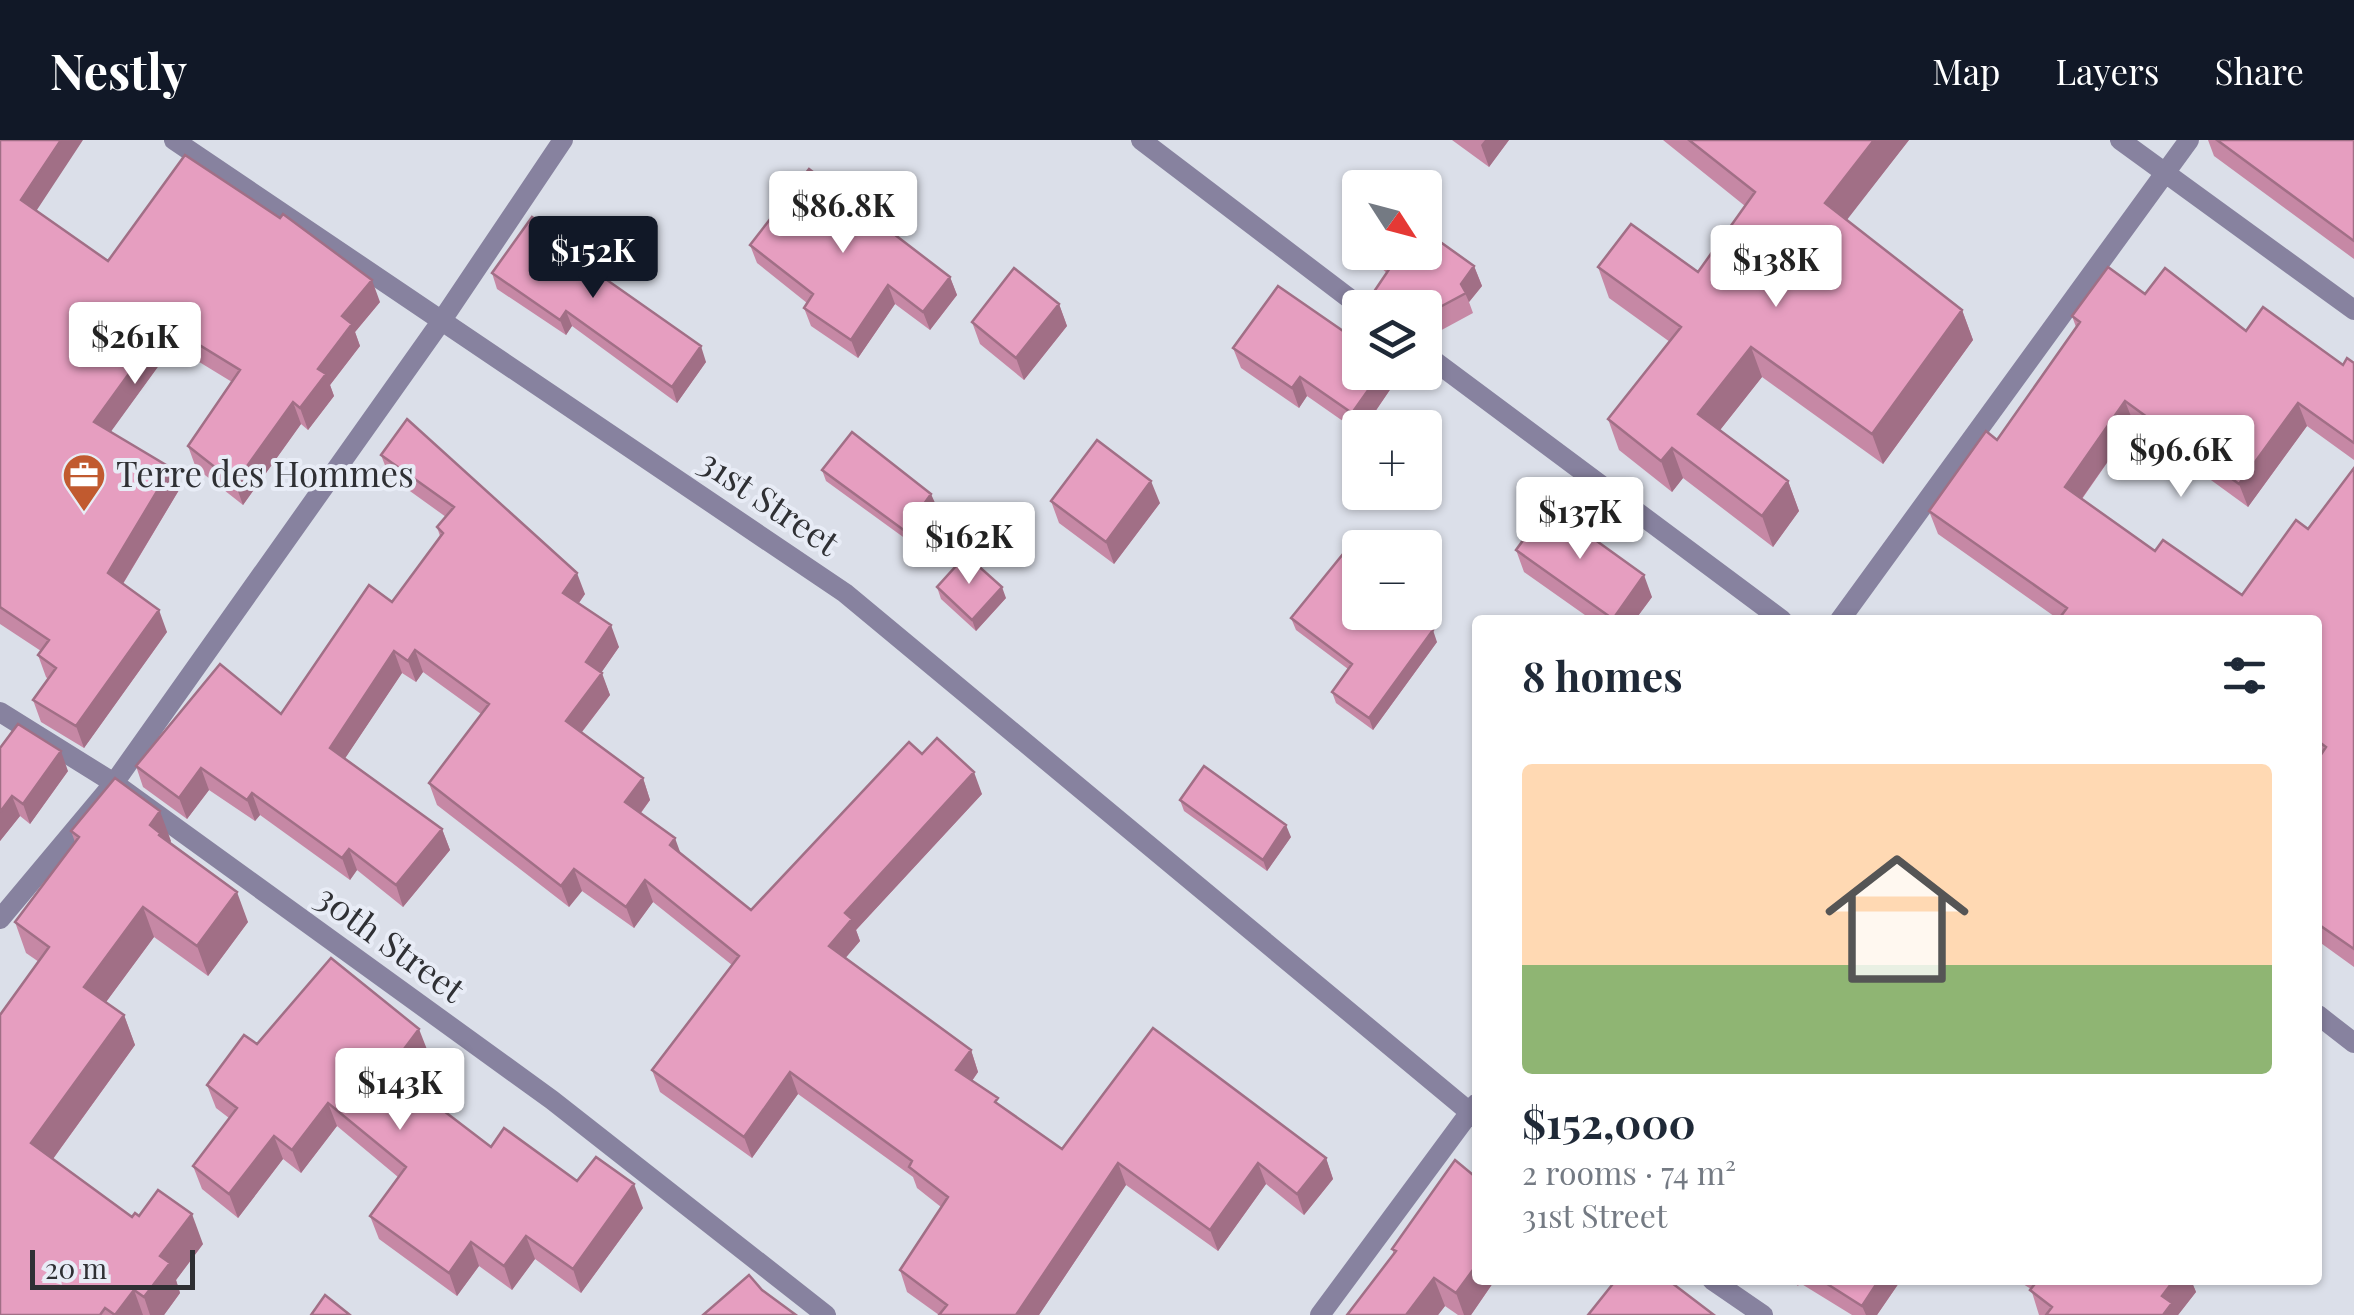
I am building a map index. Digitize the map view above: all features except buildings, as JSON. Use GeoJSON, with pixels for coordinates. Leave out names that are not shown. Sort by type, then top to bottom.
{"type":"FeatureCollection","features":[{"type":"Feature","properties":{"kind":"street","name":"31st Street"},"geometry":{"type":"LineString","coordinates":[[174,140],[846,594],[1472,1109]]}},
{"type":"Feature","properties":{"kind":"street"},"geometry":{"type":"LineString","coordinates":[[0,919],[114,783],[440,323],[562,140]]}},
{"type":"Feature","properties":{"kind":"street"},"geometry":{"type":"LineString","coordinates":[[1141,140],[1342,293]]}},
{"type":"Feature","properties":{"kind":"street"},"geometry":{"type":"LineString","coordinates":[[2120,140],[2354,310]]}},
{"type":"Feature","properties":{"kind":"street"},"geometry":{"type":"LineString","coordinates":[[1844,615],[2189,140]]}},
{"type":"Feature","properties":{"kind":"street"},"geometry":{"type":"LineString","coordinates":[[1442,367],[1775,615]]}},
{"type":"Feature","properties":{"kind":"street","name":"30th Street"},"geometry":{"type":"LineString","coordinates":[[0,712],[114,783],[552,1100],[826,1315]]}},
{"type":"Feature","properties":{"kind":"street"},"geometry":{"type":"LineString","coordinates":[[2322,1018],[2354,1043]]}},
{"type":"Feature","properties":{"kind":"street"},"geometry":{"type":"LineString","coordinates":[[1320,1315],[1472,1115]]}},
{"type":"Feature","properties":{"kind":"street"},"geometry":{"type":"LineString","coordinates":[[1719,1285],[1763,1315]]}},
{"type":"Feature","properties":{"kind":"place","name":"Terre des Hommes"},"geometry":{"type":"Point","coordinates":[84,513]}}]}
